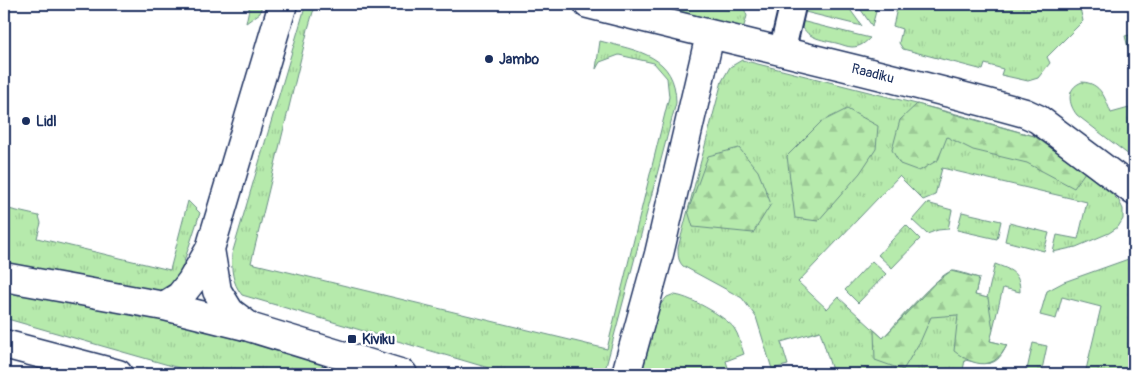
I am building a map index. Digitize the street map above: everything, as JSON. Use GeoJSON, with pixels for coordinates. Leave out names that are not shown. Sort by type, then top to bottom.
{"type":"FeatureCollection","features":[{"type":"Feature","properties":{"kind":"street"},"geometry":{"type":"LineString","coordinates":[[164,306],[180,296],[191,282],[210,249],[283,4]]}},
{"type":"Feature","properties":{"kind":"street","name":"Raadiku"},"geometry":{"type":"LineString","coordinates":[[588,4],[872,72],[1025,113],[1038,118],[1134,191]]}},
{"type":"Feature","properties":{"kind":"street"},"geometry":{"type":"LineString","coordinates":[[782,51],[793,4]]}},
{"type":"Feature","properties":{"kind":"street"},"geometry":{"type":"LineString","coordinates":[[626,374],[659,254],[710,34]]}},
{"type":"Feature","properties":{"kind":"street"},"geometry":{"type":"LineString","coordinates":[[210,249],[217,292],[230,312],[249,326]]}},
{"type":"Feature","properties":{"kind":"street"},"geometry":{"type":"LineString","coordinates":[[4,277],[164,306],[249,326],[403,374]]}},
{"type":"Feature","properties":{"kind":"street"},"geometry":{"type":"LineString","coordinates":[[4,344],[118,374]]}},
{"type":"Feature","properties":{"kind":"green space"},"geometry":{"type":"Polygon","coordinates":[[[250,4],[262,4],[260,13],[246,23],[250,4]]]}},
{"type":"Feature","properties":{"kind":"green space"},"geometry":{"type":"Polygon","coordinates":[[[306,4],[318,4],[313,12],[308,29],[251,263],[607,349],[669,97],[667,78],[654,63],[619,55],[600,62],[596,69],[600,41],[641,52],[662,65],[669,74],[674,87],[676,103],[604,374],[509,374],[242,295],[236,286],[233,275],[232,254],[306,4]]]}},
{"type":"Feature","properties":{"kind":"green space"},"geometry":{"type":"Polygon","coordinates":[[[656,4],[726,4],[744,8],[747,16],[743,29],[656,4]]]}},
{"type":"Feature","properties":{"kind":"green space"},"geometry":{"type":"Polygon","coordinates":[[[807,4],[846,4],[862,26],[801,11],[807,4]]]}},
{"type":"Feature","properties":{"kind":"green space"},"geometry":{"type":"Polygon","coordinates":[[[857,4],[878,4],[872,26],[857,4]]]}},
{"type":"Feature","properties":{"kind":"green space"},"geometry":{"type":"Polygon","coordinates":[[[898,4],[1079,4],[1083,21],[1047,57],[1050,63],[1038,78],[1028,81],[1001,75],[1003,69],[985,64],[983,70],[903,49],[899,43],[902,29],[893,26],[898,4]]]}},
{"type":"Feature","properties":{"kind":"green space"},"geometry":{"type":"Polygon","coordinates":[[[801,21],[870,38],[860,45],[848,47],[810,35],[805,31],[801,21]]]}},
{"type":"Feature","properties":{"kind":"green space"},"geometry":{"type":"Polygon","coordinates":[[[1134,34],[1134,70],[1125,36],[1134,34]]]}},
{"type":"Feature","properties":{"kind":"green space"},"geometry":{"type":"Polygon","coordinates":[[[742,60],[960,115],[1034,136],[1069,160],[1112,194],[1119,201],[1123,209],[1123,219],[1118,227],[1109,233],[1076,247],[1053,252],[1057,235],[1078,239],[1087,202],[942,168],[935,195],[923,200],[899,176],[798,282],[827,309],[838,297],[883,338],[927,290],[952,271],[979,278],[975,295],[987,298],[995,264],[1014,273],[1020,285],[1020,292],[1003,288],[990,341],[1007,345],[1003,352],[999,358],[990,363],[985,364],[965,360],[963,370],[978,374],[833,374],[820,331],[781,342],[788,365],[772,369],[756,317],[742,298],[683,266],[678,255],[678,248],[722,81],[730,67],[742,60]]]}},
{"type":"Feature","properties":{"kind":"green space"},"geometry":{"type":"Polygon","coordinates":[[[1082,82],[1098,88],[1111,113],[1129,108],[1134,126],[1134,159],[1074,111],[1070,101],[1071,92],[1073,88],[1082,82]]]}},
{"type":"Feature","properties":{"kind":"green space"},"geometry":{"type":"Polygon","coordinates":[[[917,104],[1034,136],[1085,172],[1074,188],[1027,163],[973,150],[947,137],[938,160],[919,171],[900,164],[892,150],[900,120],[917,104]]]}},
{"type":"Feature","properties":{"kind":"green space"},"geometry":{"type":"Polygon","coordinates":[[[847,109],[878,126],[876,149],[860,173],[818,221],[795,218],[787,156],[821,122],[847,109]]]}},
{"type":"Feature","properties":{"kind":"green space"},"geometry":{"type":"Polygon","coordinates":[[[739,148],[758,171],[771,204],[753,233],[693,227],[688,211],[708,156],[739,148]]]}},
{"type":"Feature","properties":{"kind":"green space"},"geometry":{"type":"Polygon","coordinates":[[[188,201],[200,213],[177,283],[158,293],[4,268],[4,208],[39,216],[41,223],[37,238],[170,270],[188,201]]]}},
{"type":"Feature","properties":{"kind":"green space"},"geometry":{"type":"Polygon","coordinates":[[[927,203],[952,210],[948,229],[927,234],[912,220],[927,203]]]}},
{"type":"Feature","properties":{"kind":"green space"},"geometry":{"type":"Polygon","coordinates":[[[962,212],[1001,221],[997,239],[957,230],[962,212]]]}},
{"type":"Feature","properties":{"kind":"green space"},"geometry":{"type":"Polygon","coordinates":[[[1009,223],[1049,233],[1044,251],[1005,241],[1009,223]]]}},
{"type":"Feature","properties":{"kind":"green space"},"geometry":{"type":"Polygon","coordinates":[[[906,225],[920,239],[892,268],[878,255],[906,225]]]}},
{"type":"Feature","properties":{"kind":"green space"},"geometry":{"type":"Polygon","coordinates":[[[1134,257],[1134,374],[1085,374],[1101,307],[1062,297],[1056,319],[1040,315],[1047,291],[1064,282],[1134,257]]]}},
{"type":"Feature","properties":{"kind":"green space"},"geometry":{"type":"Polygon","coordinates":[[[872,261],[886,274],[858,303],[845,290],[872,261]]]}},
{"type":"Feature","properties":{"kind":"green space"},"geometry":{"type":"Polygon","coordinates":[[[951,271],[979,278],[975,295],[988,298],[993,330],[990,341],[1007,345],[1002,353],[990,363],[984,364],[969,360],[954,351],[958,315],[931,317],[921,340],[903,370],[875,360],[874,330],[883,338],[936,282],[951,271]]]}},
{"type":"Feature","properties":{"kind":"green space"},"geometry":{"type":"Polygon","coordinates":[[[4,291],[180,323],[355,372],[354,374],[200,374],[4,318],[4,291]]]}},
{"type":"Feature","properties":{"kind":"green space"},"geometry":{"type":"Polygon","coordinates":[[[672,295],[686,298],[705,307],[730,323],[734,328],[744,354],[726,361],[730,374],[642,374],[659,306],[667,297],[672,295]]]}},
{"type":"Feature","properties":{"kind":"green space"},"geometry":{"type":"Polygon","coordinates":[[[1033,343],[1047,346],[1041,374],[1026,374],[1033,343]]]}},
{"type":"Feature","properties":{"kind":"place","name":"Jambo"},"geometry":{"type":"Point","coordinates":[489,59]}},
{"type":"Feature","properties":{"kind":"place","name":"Lidl"},"geometry":{"type":"Point","coordinates":[26,121]}},
{"type":"Feature","properties":{"kind":"place","name":"Kiviku"},"geometry":{"type":"Point","coordinates":[352,339]}}]}
